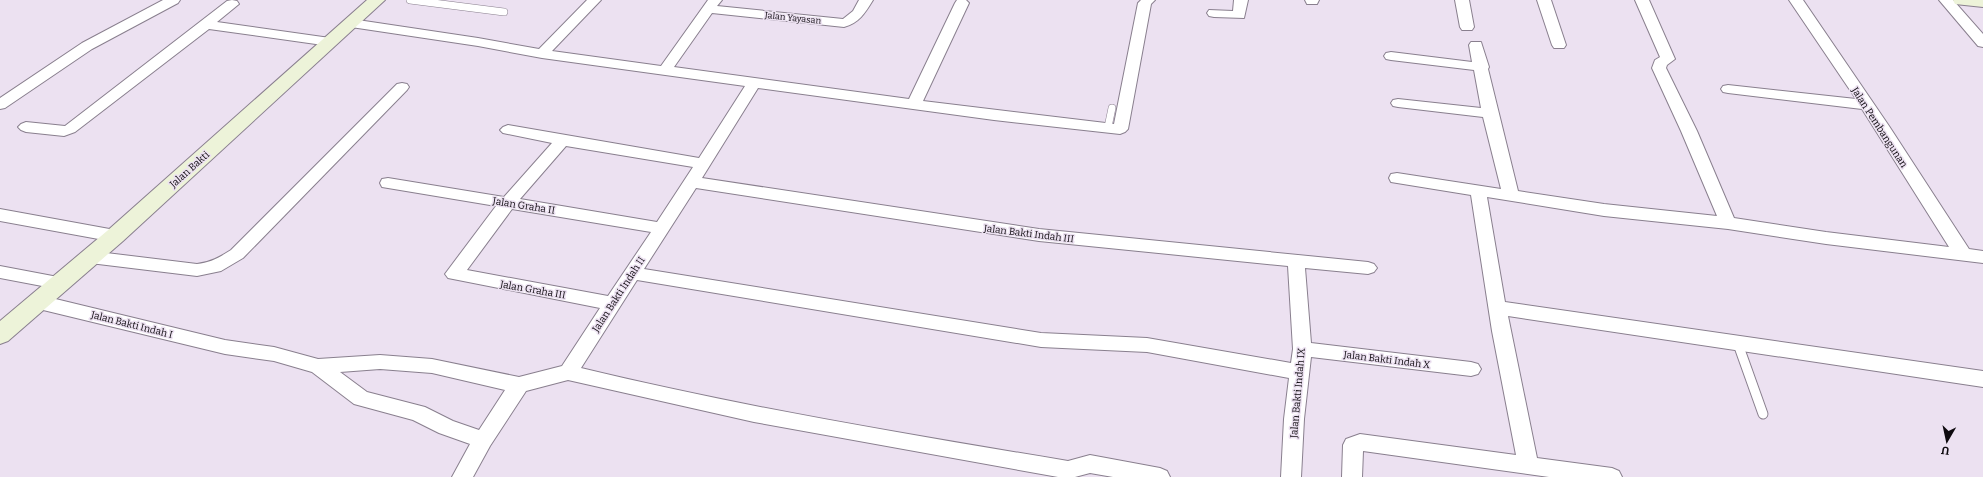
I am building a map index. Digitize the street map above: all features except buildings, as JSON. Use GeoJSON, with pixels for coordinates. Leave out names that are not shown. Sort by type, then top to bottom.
{"type":"FeatureCollection","features":[{"type":"Feature","properties":{"kind":"street"},"geometry":{"type":"LineString","coordinates":[[0,105],[87,46],[173,0]]}},
{"type":"Feature","properties":{"kind":"street","name":"Jalan Bakti"},"geometry":{"type":"LineString","coordinates":[[0,335],[39,302],[58,283],[115,236],[377,0]]}},
{"type":"Feature","properties":{"kind":"street"},"geometry":{"type":"LineString","coordinates":[[542,54],[594,0]]}},
{"type":"Feature","properties":{"kind":"street","name":"Jalan Yayasan"},"geometry":{"type":"LineString","coordinates":[[665,70],[712,5],[844,23],[850,22],[855,18],[866,0]]}},
{"type":"Feature","properties":{"kind":"street"},"geometry":{"type":"LineString","coordinates":[[351,22],[478,42],[542,54],[915,103],[994,115],[1122,128],[1134,58],[1148,0]]}},
{"type":"Feature","properties":{"kind":"street"},"geometry":{"type":"LineString","coordinates":[[1214,13],[1239,15],[1241,0]]}},
{"type":"Feature","properties":{"kind":"street"},"geometry":{"type":"LineString","coordinates":[[1462,0],[1467,27]]}},
{"type":"Feature","properties":{"kind":"street"},"geometry":{"type":"LineString","coordinates":[[1544,0],[1559,45]]}},
{"type":"Feature","properties":{"kind":"street"},"geometry":{"type":"LineString","coordinates":[[1642,0],[1668,59],[1660,63],[1659,68],[1689,131],[1728,223]]}},
{"type":"Feature","properties":{"kind":"street","name":"Jalan Pembangunan"},"geometry":{"type":"LineString","coordinates":[[1796,0],[1823,42],[1884,129],[1928,201],[1963,254]]}},
{"type":"Feature","properties":{"kind":"street"},"geometry":{"type":"LineString","coordinates":[[1946,0],[1983,42]]}},
{"type":"Feature","properties":{"kind":"street"},"geometry":{"type":"LineString","coordinates":[[915,103],[962,3]]}},
{"type":"Feature","properties":{"kind":"street"},"geometry":{"type":"LineString","coordinates":[[26,127],[64,131],[70,129],[232,4]]}},
{"type":"Feature","properties":{"kind":"street"},"geometry":{"type":"LineString","coordinates":[[206,25],[330,42]]}},
{"type":"Feature","properties":{"kind":"street"},"geometry":{"type":"LineString","coordinates":[[1476,45],[1482,67],[1490,113],[1511,195]]}},
{"type":"Feature","properties":{"kind":"street"},"geometry":{"type":"LineString","coordinates":[[1391,56],[1482,67]]}},
{"type":"Feature","properties":{"kind":"street","name":"Jalan Bakti Indah II"},"geometry":{"type":"LineString","coordinates":[[568,372],[692,182],[754,83]]}},
{"type":"Feature","properties":{"kind":"street"},"geometry":{"type":"LineString","coordinates":[[90,257],[190,270],[204,270],[224,263],[237,254],[402,86]]}},
{"type":"Feature","properties":{"kind":"street"},"geometry":{"type":"LineString","coordinates":[[1728,89],[1867,105]]}},
{"type":"Feature","properties":{"kind":"street"},"geometry":{"type":"LineString","coordinates":[[1398,103],[1490,113]]}},
{"type":"Feature","properties":{"kind":"street"},"geometry":{"type":"LineString","coordinates":[[508,130],[562,141],[703,164]]}},
{"type":"Feature","properties":{"kind":"street"},"geometry":{"type":"LineString","coordinates":[[508,202],[562,141]]}},
{"type":"Feature","properties":{"kind":"street"},"geometry":{"type":"LineString","coordinates":[[1397,178],[1604,210],[1728,223],[1826,238],[1983,257]]}},
{"type":"Feature","properties":{"kind":"street","name":"Jalan Bakti Indah III"},"geometry":{"type":"LineString","coordinates":[[692,182],[1039,235],[1368,268]]}},
{"type":"Feature","properties":{"kind":"street","name":"Jalan Graha II"},"geometry":{"type":"LineString","coordinates":[[388,183],[661,228]]}},
{"type":"Feature","properties":{"kind":"street"},"geometry":{"type":"LineString","coordinates":[[1478,190],[1488,259],[1499,308],[1501,331],[1528,466]]}},
{"type":"Feature","properties":{"kind":"street","name":"Jalan Graha III"},"geometry":{"type":"LineString","coordinates":[[508,202],[454,274],[612,303]]}},
{"type":"Feature","properties":{"kind":"street"},"geometry":{"type":"LineString","coordinates":[[0,216],[115,236]]}},
{"type":"Feature","properties":{"kind":"street","name":"Jalan Bakti Indah IX"},"geometry":{"type":"LineString","coordinates":[[1291,477],[1302,349],[1296,260]]}},
{"type":"Feature","properties":{"kind":"street"},"geometry":{"type":"LineString","coordinates":[[0,272],[58,283]]}},
{"type":"Feature","properties":{"kind":"street"},"geometry":{"type":"LineString","coordinates":[[632,273],[1041,340],[1147,344],[1299,372]]}},
{"type":"Feature","properties":{"kind":"street","name":"Jalan Bakti Indah I"},"geometry":{"type":"LineString","coordinates":[[39,302],[225,347],[274,354],[318,366]]}},
{"type":"Feature","properties":{"kind":"street"},"geometry":{"type":"LineString","coordinates":[[1499,308],[1983,379]]}},
{"type":"Feature","properties":{"kind":"street","name":"Jalan Bakti Indah X"},"geometry":{"type":"LineString","coordinates":[[1302,349],[1471,370]]}},
{"type":"Feature","properties":{"kind":"street"},"geometry":{"type":"LineString","coordinates":[[318,366],[380,362],[432,366],[519,385],[568,372],[629,388],[790,421],[1068,474],[1090,464],[1160,477]]}},
{"type":"Feature","properties":{"kind":"street"},"geometry":{"type":"LineString","coordinates":[[318,366],[361,398],[418,413],[446,427],[483,440]]}},
{"type":"Feature","properties":{"kind":"street"},"geometry":{"type":"LineString","coordinates":[[462,477],[483,440],[519,385]]}},
{"type":"Feature","properties":{"kind":"street"},"geometry":{"type":"LineString","coordinates":[[1352,477],[1353,445],[1356,442],[1612,477]]}},
{"type":"Feature","properties":{"kind":"lane"},"geometry":{"type":"LineString","coordinates":[[410,0],[504,12]]}},
{"type":"Feature","properties":{"kind":"lane"},"geometry":{"type":"LineString","coordinates":[[1108,127],[1112,108]]}},
{"type":"Feature","properties":{"kind":"lane"},"geometry":{"type":"LineString","coordinates":[[1738,344],[1763,414]]}}]}
